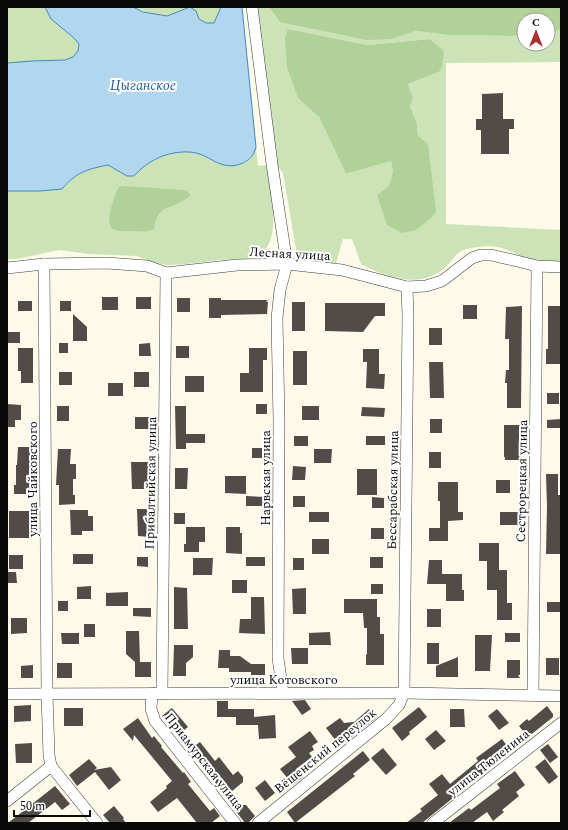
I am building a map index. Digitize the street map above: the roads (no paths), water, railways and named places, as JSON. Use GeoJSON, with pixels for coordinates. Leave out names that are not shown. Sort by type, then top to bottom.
{"type":"FeatureCollection","features":[{"type":"Feature","properties":{"kind":"street"},"geometry":{"type":"LineString","coordinates":[[252,7],[272,164],[287,264]]}},
{"type":"Feature","properties":{"kind":"street","name":"Лесная улица"},"geometry":{"type":"LineString","coordinates":[[7,268],[44,264],[107,263],[147,266],[166,273],[237,265],[287,264],[342,270],[407,287],[426,286],[442,281],[472,258],[481,255],[491,255],[537,266],[561,267]]}},
{"type":"Feature","properties":{"kind":"street","name":"улица Чайковского"},"geometry":{"type":"LineString","coordinates":[[44,264],[47,694],[49,755],[51,766]]}},
{"type":"Feature","properties":{"kind":"street","name":"Нарвская улица"},"geometry":{"type":"LineString","coordinates":[[283,693],[278,658],[279,420],[277,318],[280,290],[287,264]]}},
{"type":"Feature","properties":{"kind":"street","name":"Сестрорецкая улица"},"geometry":{"type":"LineString","coordinates":[[533,695],[537,266]]}},
{"type":"Feature","properties":{"kind":"street","name":"Прибалтийская улица"},"geometry":{"type":"LineString","coordinates":[[157,693],[166,273]]}},
{"type":"Feature","properties":{"kind":"street","name":"Бессарабская улица"},"geometry":{"type":"LineString","coordinates":[[404,693],[408,332],[407,287]]}},
{"type":"Feature","properties":{"kind":"street","name":"Приамурская улица"},"geometry":{"type":"LineString","coordinates":[[157,693],[151,710],[155,721],[235,823]]}},
{"type":"Feature","properties":{"kind":"street","name":"улица Котовского"},"geometry":{"type":"LineString","coordinates":[[7,694],[404,693],[561,696]]}},
{"type":"Feature","properties":{"kind":"street","name":"Вёшенский переулок"},"geometry":{"type":"LineString","coordinates":[[258,823],[386,719],[399,705],[404,693]]}},
{"type":"Feature","properties":{"kind":"street","name":"улица Тюленина"},"geometry":{"type":"LineString","coordinates":[[433,823],[561,723]]}},
{"type":"Feature","properties":{"kind":"street"},"geometry":{"type":"LineString","coordinates":[[7,801],[51,766],[97,823]]}},
{"type":"Feature","properties":{"kind":"water","name":"Цыганское"},"geometry":{"type":"Polygon","coordinates":[[[45,7],[133,7],[143,12],[167,16],[190,7],[196,11],[199,19],[206,23],[214,23],[221,7],[242,7],[256,147],[254,153],[243,163],[228,166],[197,153],[174,153],[152,161],[134,176],[127,176],[108,165],[82,172],[62,189],[7,191],[7,63],[65,60],[73,57],[78,51],[79,44],[51,19],[45,7]]]}}]}
